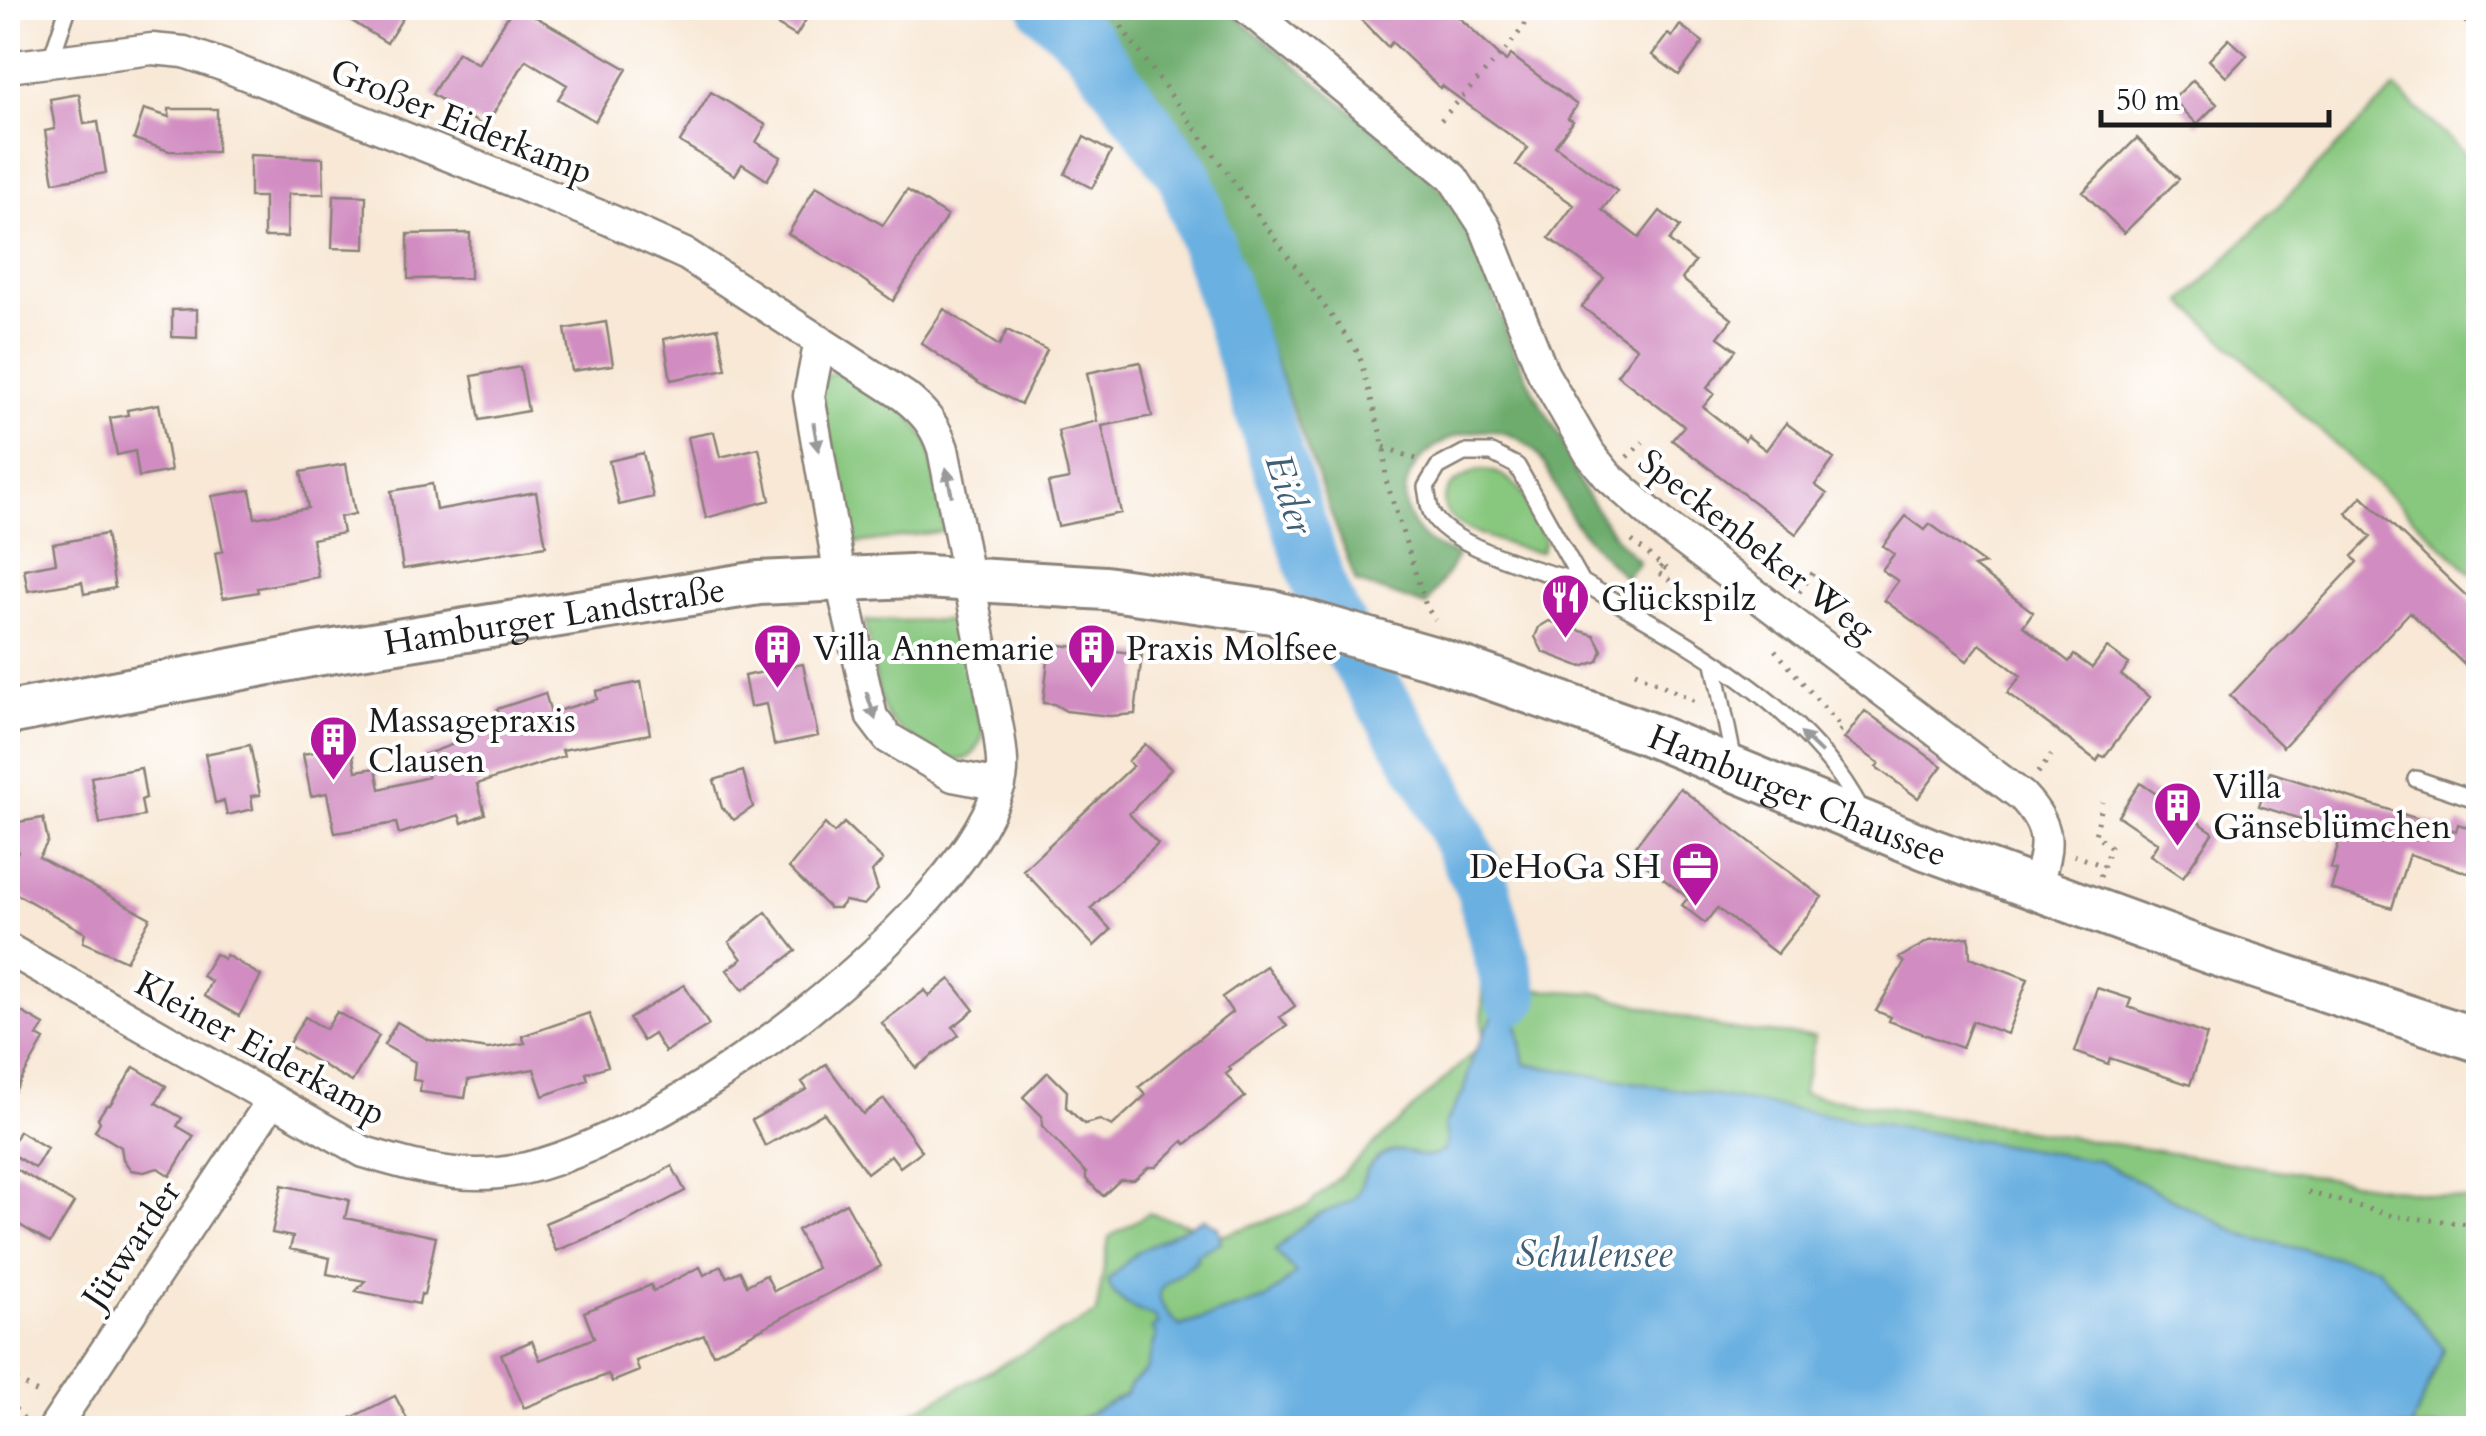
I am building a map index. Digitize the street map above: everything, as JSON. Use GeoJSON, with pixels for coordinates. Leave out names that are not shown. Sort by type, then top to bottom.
{"type":"FeatureCollection","features":[{"type":"Feature","properties":{"kind":"main road","name":"Hamburger Landstraße"},"geometry":{"type":"LineString","coordinates":[[8,713],[316,654],[759,582],[968,578],[1106,588]]}},
{"type":"Feature","properties":{"kind":"main road","name":"Hamburger Chaussee"},"geometry":{"type":"LineString","coordinates":[[1106,588],[1272,612],[1342,632],[1436,640],[1736,771],[1928,849],[2210,952],[2478,1040]]}},
{"type":"Feature","properties":{"kind":"street","name":"Speckenbeker Weg"},"geometry":{"type":"LineString","coordinates":[[1248,8],[1419,148],[1453,178],[1470,200],[1543,373],[1590,454],[1608,476],[1666,526],[2022,796],[2042,818],[2048,846]]}},
{"type":"Feature","properties":{"kind":"street","name":"Großer Eiderkamp"},"geometry":{"type":"LineString","coordinates":[[8,67],[152,49],[184,52],[672,248],[925,412],[942,449],[968,578]]}},
{"type":"Feature","properties":{"kind":"street"},"geometry":{"type":"LineString","coordinates":[[820,341],[809,396],[840,578],[872,717],[888,738],[953,776],[1000,785]]}},
{"type":"Feature","properties":{"kind":"street","name":"Kleiner Eiderkamp"},"geometry":{"type":"LineString","coordinates":[[8,948],[364,1152],[427,1171],[498,1174],[576,1154],[661,1112],[719,1076],[837,987],[921,906],[964,852],[1000,785],[999,734],[968,578]]}},
{"type":"Feature","properties":{"kind":"street"},"geometry":{"type":"LineString","coordinates":[[2036,888],[2048,846]]}},
{"type":"Feature","properties":{"kind":"street","name":"Jütwarder"},"geometry":{"type":"LineString","coordinates":[[60,1420],[271,1102]]}},
{"type":"Feature","properties":{"kind":"lane"},"geometry":{"type":"LineString","coordinates":[[52,60],[68,8]]}},
{"type":"Feature","properties":{"kind":"lane"},"geometry":{"type":"LineString","coordinates":[[1582,582],[1517,466],[1492,453],[1464,453],[1438,467],[1426,487],[1432,515],[1453,536],[1549,574],[1582,582],[1759,693],[1822,753],[1850,788],[1867,822]]}},
{"type":"Feature","properties":{"kind":"lane"},"geometry":{"type":"LineString","coordinates":[[1714,663],[1736,771]]}},
{"type":"Feature","properties":{"kind":"lane"},"geometry":{"type":"LineString","coordinates":[[2416,779],[2478,800]]}},
{"type":"Feature","properties":{"kind":"path"},"geometry":{"type":"LineString","coordinates":[[1112,8],[1125,32],[1359,354],[1384,447],[1386,480],[1436,640]]}},
{"type":"Feature","properties":{"kind":"path"},"geometry":{"type":"LineString","coordinates":[[1440,120],[1509,46],[1537,8]]}},
{"type":"Feature","properties":{"kind":"path"},"geometry":{"type":"LineString","coordinates":[[1384,447],[1438,467]]}},
{"type":"Feature","properties":{"kind":"path"},"geometry":{"type":"LineString","coordinates":[[1662,566],[1657,572],[1680,588]]}},
{"type":"Feature","properties":{"kind":"path"},"geometry":{"type":"LineString","coordinates":[[1832,739],[1842,749]]}},
{"type":"Feature","properties":{"kind":"path"},"geometry":{"type":"LineString","coordinates":[[2048,846],[2104,866],[2110,847],[2095,835],[2102,802]]}},
{"type":"Feature","properties":{"kind":"path"},"geometry":{"type":"LineString","coordinates":[[2308,1192],[2393,1216],[2478,1225]]}},
{"type":"Feature","properties":{"kind":"path"},"geometry":{"type":"LineString","coordinates":[[8,1374],[60,1420]]}},
{"type":"Feature","properties":{"kind":"path"},"geometry":{"type":"LineString","coordinates":[[8,1401],[24,1419]]}},
{"type":"Feature","properties":{"kind":"green space"},"geometry":{"type":"Polygon","coordinates":[[[1075,8],[1226,8],[1414,162],[1449,198],[1473,234],[1511,344],[1535,395],[1566,446],[1579,483],[1615,537],[1639,562],[1625,578],[1573,520],[1537,454],[1517,438],[1494,431],[1469,432],[1446,440],[1426,454],[1412,472],[1405,492],[1409,515],[1427,541],[1458,556],[1426,606],[1356,582],[1204,169],[1075,8]]]}},
{"type":"Feature","properties":{"kind":"green space"},"geometry":{"type":"Polygon","coordinates":[[[2395,88],[2478,166],[2478,579],[2183,302],[2395,88]]]}},
{"type":"Feature","properties":{"kind":"green space"},"geometry":{"type":"Polygon","coordinates":[[[845,371],[906,410],[929,444],[945,531],[849,544],[819,383],[829,374],[845,371]]]}},
{"type":"Feature","properties":{"kind":"green space"},"geometry":{"type":"Polygon","coordinates":[[[1482,470],[1506,478],[1523,495],[1545,541],[1541,552],[1486,537],[1449,515],[1445,507],[1448,490],[1463,477],[1482,470]]]}},
{"type":"Feature","properties":{"kind":"green space"},"geometry":{"type":"Polygon","coordinates":[[[960,620],[984,733],[973,754],[961,760],[931,750],[889,719],[878,690],[865,621],[960,620]]]}},
{"type":"Feature","properties":{"kind":"green space","name":"Schulensee"},"geometry":{"type":"Polygon","coordinates":[[[1482,987],[1595,993],[1727,1029],[1815,1037],[1802,1094],[2478,1202],[2478,1428],[876,1428],[1096,1314],[1109,1237],[1149,1213],[1224,1235],[1308,1206],[1476,1050],[1483,1051],[1482,987]]]}},
{"type":"Feature","properties":{"kind":"water","name":"Schulensee"},"geometry":{"type":"Polygon","coordinates":[[[1512,997],[1525,1064],[2098,1161],[2245,1236],[2378,1267],[2444,1349],[2411,1428],[1062,1428],[1126,1394],[1147,1370],[1156,1336],[1152,1328],[1158,1325],[1155,1317],[1120,1299],[1108,1280],[1136,1253],[1204,1218],[1218,1227],[1221,1242],[1196,1255],[1197,1260],[1162,1288],[1161,1303],[1168,1313],[1180,1326],[1266,1299],[1296,1273],[1275,1251],[1310,1219],[1352,1200],[1378,1158],[1396,1151],[1429,1156],[1445,1149],[1444,1125],[1463,1093],[1473,1056],[1502,998],[1512,997]]]}},
{"type":"Feature","properties":{"kind":"building"},"geometry":{"type":"Polygon","coordinates":[[[331,8],[409,8],[387,43],[331,8]]]}},
{"type":"Feature","properties":{"kind":"building"},"geometry":{"type":"Polygon","coordinates":[[[513,8],[520,8],[627,69],[595,121],[558,99],[567,85],[526,60],[485,127],[432,94],[458,52],[478,64],[513,8]]]}},
{"type":"Feature","properties":{"kind":"building"},"geometry":{"type":"Polygon","coordinates":[[[749,8],[813,8],[796,36],[749,8]]]}},
{"type":"Feature","properties":{"kind":"building"},"geometry":{"type":"Polygon","coordinates":[[[1349,8],[1449,8],[1506,61],[1511,55],[1577,105],[1568,118],[1573,121],[1555,146],[1617,191],[1602,210],[1639,238],[1660,211],[1680,227],[1669,241],[1695,262],[1682,279],[1732,319],[1718,337],[1736,350],[1707,388],[1714,394],[1703,407],[1745,440],[1747,436],[1766,450],[1786,423],[1834,459],[1815,485],[1827,494],[1796,534],[1672,440],[1684,426],[1617,375],[1637,348],[1582,307],[1604,278],[1549,238],[1574,205],[1516,165],[1528,148],[1440,88],[1392,42],[1388,47],[1349,8]]]}},
{"type":"Feature","properties":{"kind":"building"},"geometry":{"type":"Polygon","coordinates":[[[1680,25],[1703,42],[1679,75],[1652,55],[1680,25]]]}},
{"type":"Feature","properties":{"kind":"building"},"geometry":{"type":"Polygon","coordinates":[[[2229,39],[2247,55],[2226,77],[2209,60],[2229,39]]]}},
{"type":"Feature","properties":{"kind":"building"},"geometry":{"type":"Polygon","coordinates":[[[2193,80],[2217,104],[2197,124],[2173,99],[2193,80]]]}},
{"type":"Feature","properties":{"kind":"building"},"geometry":{"type":"Polygon","coordinates":[[[711,92],[766,125],[756,142],[781,157],[767,180],[742,164],[735,175],[680,142],[711,92]]]}},
{"type":"Feature","properties":{"kind":"building"},"geometry":{"type":"Polygon","coordinates":[[[79,94],[84,124],[98,122],[106,173],[54,182],[45,131],[55,129],[50,99],[79,94]]]}},
{"type":"Feature","properties":{"kind":"building"},"geometry":{"type":"Polygon","coordinates":[[[144,109],[169,117],[169,109],[217,109],[217,152],[169,151],[134,139],[144,109]]]}},
{"type":"Feature","properties":{"kind":"building"},"geometry":{"type":"Polygon","coordinates":[[[1084,137],[1111,152],[1092,188],[1065,174],[1084,137]]]}},
{"type":"Feature","properties":{"kind":"building"},"geometry":{"type":"Polygon","coordinates":[[[2137,138],[2179,179],[2124,233],[2083,192],[2137,138]]]}},
{"type":"Feature","properties":{"kind":"building"},"geometry":{"type":"Polygon","coordinates":[[[250,155],[323,158],[324,194],[288,194],[287,237],[264,237],[264,197],[250,197],[250,155]]]}},
{"type":"Feature","properties":{"kind":"building"},"geometry":{"type":"Polygon","coordinates":[[[816,186],[883,225],[907,190],[947,216],[893,301],[788,234],[816,186]]]}},
{"type":"Feature","properties":{"kind":"building"},"geometry":{"type":"Polygon","coordinates":[[[334,195],[366,196],[365,249],[332,248],[334,195]]]}},
{"type":"Feature","properties":{"kind":"building"},"geometry":{"type":"Polygon","coordinates":[[[470,233],[470,278],[408,279],[408,234],[470,233]]]}},
{"type":"Feature","properties":{"kind":"building"},"geometry":{"type":"Polygon","coordinates":[[[197,309],[197,338],[172,337],[172,310],[197,309]]]}},
{"type":"Feature","properties":{"kind":"building"},"geometry":{"type":"Polygon","coordinates":[[[944,309],[999,346],[1007,330],[1047,350],[1021,404],[980,384],[921,343],[944,309]]]}},
{"type":"Feature","properties":{"kind":"building"},"geometry":{"type":"Polygon","coordinates":[[[606,322],[613,365],[572,371],[565,329],[606,322]]]}},
{"type":"Feature","properties":{"kind":"building"},"geometry":{"type":"Polygon","coordinates":[[[718,328],[726,369],[671,380],[664,339],[718,328]]]}},
{"type":"Feature","properties":{"kind":"building"},"geometry":{"type":"Polygon","coordinates":[[[1140,362],[1152,416],[1102,426],[1121,513],[1058,526],[1048,483],[1069,479],[1058,431],[1097,421],[1087,373],[1140,362]]]}},
{"type":"Feature","properties":{"kind":"building"},"geometry":{"type":"Polygon","coordinates":[[[520,367],[528,411],[480,420],[472,376],[520,367]]]}},
{"type":"Feature","properties":{"kind":"building"},"geometry":{"type":"Polygon","coordinates":[[[159,404],[171,471],[139,477],[135,451],[117,455],[110,418],[128,415],[127,410],[159,404]]]}},
{"type":"Feature","properties":{"kind":"building"},"geometry":{"type":"Polygon","coordinates":[[[714,432],[720,457],[759,448],[770,500],[706,518],[688,437],[714,432]]]}},
{"type":"Feature","properties":{"kind":"building"},"geometry":{"type":"Polygon","coordinates":[[[643,453],[653,497],[619,505],[609,461],[643,453]]]}},
{"type":"Feature","properties":{"kind":"building"},"geometry":{"type":"Polygon","coordinates":[[[346,464],[355,514],[340,517],[343,533],[312,539],[318,577],[223,598],[215,553],[223,551],[212,496],[250,490],[255,518],[308,508],[301,472],[346,464]]]}},
{"type":"Feature","properties":{"kind":"building"},"geometry":{"type":"Polygon","coordinates":[[[432,484],[436,510],[536,492],[546,546],[403,569],[391,491],[432,484]]]}},
{"type":"Feature","properties":{"kind":"building"},"geometry":{"type":"Polygon","coordinates":[[[2362,496],[2478,607],[2478,678],[2410,612],[2283,747],[2230,696],[2357,562],[2352,556],[2371,537],[2346,513],[2362,496]]]}},
{"type":"Feature","properties":{"kind":"building"},"geometry":{"type":"Polygon","coordinates":[[[1906,516],[1925,530],[1930,524],[1985,564],[1974,567],[2033,612],[2023,626],[2069,662],[2074,655],[2092,668],[2107,648],[2129,664],[2121,675],[2150,697],[2104,757],[2100,755],[2097,761],[2007,693],[2021,676],[1980,644],[1967,661],[1884,600],[1898,581],[1882,570],[1894,554],[1883,546],[1906,516]]]}},
{"type":"Feature","properties":{"kind":"building"},"geometry":{"type":"Polygon","coordinates":[[[106,534],[115,588],[84,594],[82,582],[28,591],[24,569],[56,563],[53,544],[106,534]]]}},
{"type":"Feature","properties":{"kind":"building"},"geometry":{"type":"Polygon","coordinates":[[[1549,621],[1594,635],[1602,650],[1598,661],[1582,667],[1543,652],[1535,637],[1539,627],[1549,621]]]}},
{"type":"Feature","properties":{"kind":"building","name":"Praxis Molfsee"},"geometry":{"type":"Polygon","coordinates":[[[1050,644],[1142,654],[1135,714],[1110,716],[1066,711],[1043,703],[1050,644]]]}},
{"type":"Feature","properties":{"kind":"building","name":"Villa Annemarie"},"geometry":{"type":"Polygon","coordinates":[[[803,664],[818,736],[774,745],[766,704],[750,707],[744,676],[803,664]]]}},
{"type":"Feature","properties":{"kind":"building"},"geometry":{"type":"Polygon","coordinates":[[[641,682],[650,734],[562,750],[564,756],[477,784],[485,814],[462,823],[459,815],[399,834],[396,823],[335,833],[327,793],[311,796],[303,754],[351,745],[356,771],[376,768],[380,789],[428,777],[421,756],[503,726],[497,709],[545,693],[551,713],[597,699],[596,691],[641,682]]]}},
{"type":"Feature","properties":{"kind":"building"},"geometry":{"type":"Polygon","coordinates":[[[1865,711],[1942,766],[1918,798],[1876,767],[1879,763],[1844,739],[1865,711]]]}},
{"type":"Feature","properties":{"kind":"building"},"geometry":{"type":"Polygon","coordinates":[[[1145,744],[1171,769],[1129,814],[1158,844],[1091,908],[1111,930],[1094,946],[1023,870],[1133,766],[1128,761],[1145,744]]]}},
{"type":"Feature","properties":{"kind":"building"},"geometry":{"type":"Polygon","coordinates":[[[250,745],[260,795],[251,796],[253,809],[227,815],[224,801],[215,803],[205,754],[250,745]]]}},
{"type":"Feature","properties":{"kind":"building"},"geometry":{"type":"Polygon","coordinates":[[[141,768],[146,798],[141,800],[144,816],[100,824],[91,777],[141,768]]]}},
{"type":"Feature","properties":{"kind":"building"},"geometry":{"type":"Polygon","coordinates":[[[743,771],[753,807],[734,820],[722,808],[714,780],[743,771]]]}},
{"type":"Feature","properties":{"kind":"building"},"geometry":{"type":"Polygon","coordinates":[[[2270,772],[2456,831],[2458,824],[2478,831],[2478,876],[2409,854],[2392,908],[2331,889],[2337,870],[2331,868],[2342,832],[2259,806],[2270,772]]]}},
{"type":"Feature","properties":{"kind":"building"},"geometry":{"type":"Polygon","coordinates":[[[2140,783],[2213,832],[2183,877],[2150,855],[2158,843],[2118,816],[2140,783]]]}},
{"type":"Feature","properties":{"kind":"building"},"geometry":{"type":"Polygon","coordinates":[[[1680,788],[1822,897],[1777,954],[1717,908],[1705,923],[1682,905],[1688,898],[1630,853],[1680,788]]]}},
{"type":"Feature","properties":{"kind":"building"},"geometry":{"type":"Polygon","coordinates":[[[43,818],[48,841],[39,857],[150,918],[126,961],[83,942],[85,933],[8,889],[8,870],[18,851],[13,823],[43,818]]]}},
{"type":"Feature","properties":{"kind":"building"},"geometry":{"type":"Polygon","coordinates":[[[844,823],[883,860],[872,872],[878,890],[864,905],[845,901],[839,908],[829,908],[789,868],[825,824],[834,833],[844,823]]]}},
{"type":"Feature","properties":{"kind":"building"},"geometry":{"type":"Polygon","coordinates":[[[766,912],[796,951],[743,990],[727,970],[742,959],[729,942],[766,912]]]}},
{"type":"Feature","properties":{"kind":"building"},"geometry":{"type":"Polygon","coordinates":[[[1969,937],[1970,957],[2028,979],[2007,1034],[1972,1021],[1962,1048],[1889,1021],[1891,1017],[1876,1011],[1904,963],[1899,958],[1929,941],[1969,937]]]}},
{"type":"Feature","properties":{"kind":"building"},"geometry":{"type":"Polygon","coordinates":[[[215,954],[224,959],[226,955],[261,976],[239,1016],[204,996],[211,981],[202,976],[215,954]]]}},
{"type":"Feature","properties":{"kind":"building"},"geometry":{"type":"Polygon","coordinates":[[[1266,966],[1295,1006],[1280,1017],[1287,1026],[1229,1067],[1231,1070],[1226,1074],[1245,1097],[1186,1144],[1183,1141],[1156,1167],[1149,1167],[1134,1180],[1120,1180],[1103,1196],[1042,1126],[1042,1116],[1023,1097],[1048,1072],[1067,1091],[1066,1107],[1084,1124],[1100,1120],[1112,1126],[1146,1095],[1139,1087],[1232,1012],[1222,997],[1266,966]]]}},
{"type":"Feature","properties":{"kind":"building"},"geometry":{"type":"Polygon","coordinates":[[[950,979],[974,1010],[953,1027],[959,1035],[916,1068],[882,1023],[925,990],[929,996],[950,979]]]}},
{"type":"Feature","properties":{"kind":"building"},"geometry":{"type":"Polygon","coordinates":[[[684,985],[709,1025],[665,1052],[654,1034],[643,1041],[629,1019],[684,985]]]}},
{"type":"Feature","properties":{"kind":"building"},"geometry":{"type":"Polygon","coordinates":[[[2097,988],[2131,999],[2128,1007],[2207,1035],[2190,1085],[2110,1058],[2108,1064],[2075,1052],[2097,988]]]}},
{"type":"Feature","properties":{"kind":"building"},"geometry":{"type":"Polygon","coordinates":[[[8,1004],[44,1025],[37,1036],[44,1040],[8,1103],[8,1004]]]}},
{"type":"Feature","properties":{"kind":"building"},"geometry":{"type":"Polygon","coordinates":[[[337,1012],[379,1036],[352,1082],[288,1045],[305,1017],[326,1029],[337,1012]]]}},
{"type":"Feature","properties":{"kind":"building"},"geometry":{"type":"Polygon","coordinates":[[[589,1013],[608,1066],[586,1073],[588,1080],[543,1096],[534,1069],[468,1080],[465,1098],[420,1092],[421,1081],[413,1080],[415,1062],[384,1045],[397,1022],[429,1040],[488,1049],[525,1043],[522,1036],[589,1013]]]}},
{"type":"Feature","properties":{"kind":"building"},"geometry":{"type":"Polygon","coordinates":[[[826,1064],[863,1114],[884,1099],[922,1151],[900,1167],[891,1155],[867,1173],[824,1113],[765,1146],[752,1120],[807,1089],[802,1082],[826,1064]]]}},
{"type":"Feature","properties":{"kind":"building"},"geometry":{"type":"Polygon","coordinates":[[[134,1067],[166,1086],[156,1103],[182,1118],[177,1126],[194,1136],[170,1176],[158,1168],[131,1170],[121,1147],[95,1131],[98,1118],[134,1067]]]}},
{"type":"Feature","properties":{"kind":"building"},"geometry":{"type":"Polygon","coordinates":[[[19,1131],[47,1148],[35,1168],[8,1152],[19,1131]]]}},
{"type":"Feature","properties":{"kind":"building"},"geometry":{"type":"Polygon","coordinates":[[[672,1166],[685,1191],[556,1251],[545,1223],[672,1166]]]}},
{"type":"Feature","properties":{"kind":"building"},"geometry":{"type":"Polygon","coordinates":[[[16,1169],[74,1203],[50,1243],[8,1218],[8,1183],[16,1169]]]}},
{"type":"Feature","properties":{"kind":"building"},"geometry":{"type":"Polygon","coordinates":[[[282,1185],[349,1200],[345,1218],[436,1237],[419,1304],[356,1291],[365,1281],[327,1274],[330,1258],[290,1249],[293,1237],[272,1233],[282,1185]]]}},
{"type":"Feature","properties":{"kind":"building"},"geometry":{"type":"Polygon","coordinates":[[[846,1203],[881,1266],[713,1354],[704,1335],[636,1361],[639,1371],[612,1382],[608,1374],[524,1408],[501,1354],[532,1341],[540,1360],[594,1338],[584,1312],[651,1285],[653,1291],[700,1267],[704,1275],[721,1266],[727,1277],[740,1271],[747,1285],[766,1275],[774,1291],[817,1268],[797,1230],[846,1203]]]}},
{"type":"Feature","properties":{"kind":"building"},"geometry":{"type":"Polygon","coordinates":[[[395,1396],[412,1428],[331,1428],[395,1396]]]}},
{"type":"Feature","properties":{"kind":"waterway","name":"Eider"},"geometry":{"type":"LineString","coordinates":[[1047,8],[1088,44],[1185,176],[1322,594],[1350,648],[1431,779],[1483,889],[1512,997]]}},
{"type":"Feature","properties":{"kind":"place","name":"Glückspilz"},"geometry":{"type":"Point","coordinates":[1566,640]}},
{"type":"Feature","properties":{"kind":"place","name":"Villa Annemarie"},"geometry":{"type":"Point","coordinates":[778,690]}},
{"type":"Feature","properties":{"kind":"place","name":"Praxis Molfsee"},"geometry":{"type":"Point","coordinates":[1091,690]}},
{"type":"Feature","properties":{"kind":"place","name":"Massagepraxis Clausen"},"geometry":{"type":"Point","coordinates":[333,782]}},
{"type":"Feature","properties":{"kind":"place","name":"Villa Gänseblümchen"},"geometry":{"type":"Point","coordinates":[2178,848]}},
{"type":"Feature","properties":{"kind":"place","name":"DeHoGa SH"},"geometry":{"type":"Point","coordinates":[1696,908]}}]}
